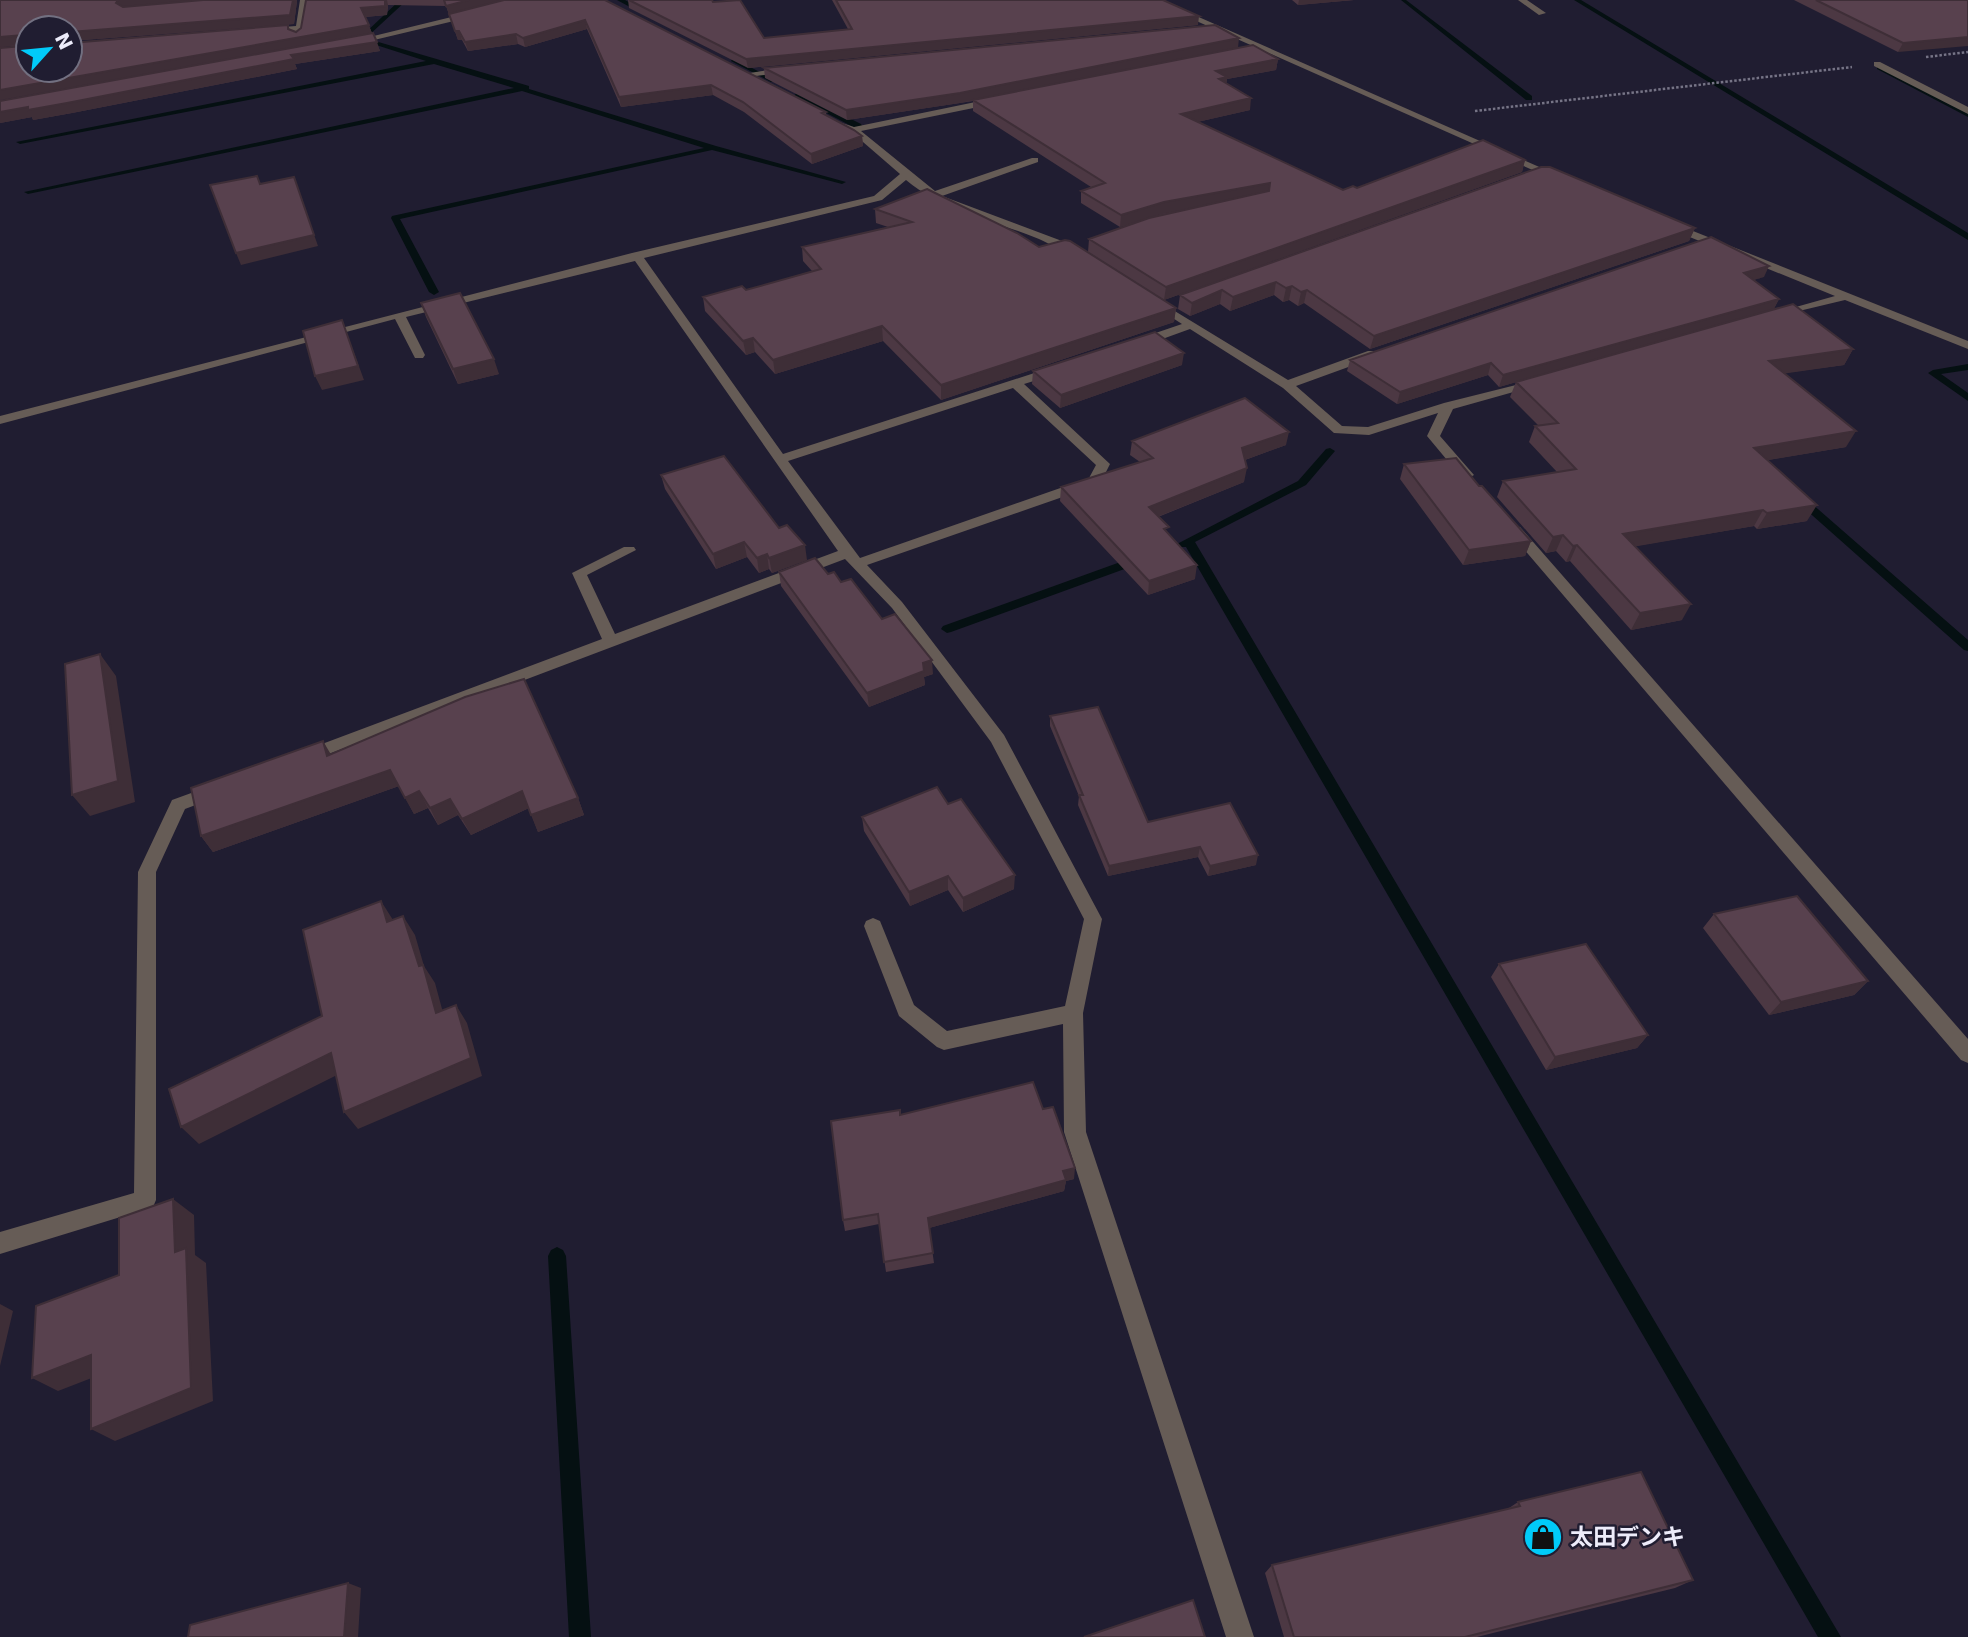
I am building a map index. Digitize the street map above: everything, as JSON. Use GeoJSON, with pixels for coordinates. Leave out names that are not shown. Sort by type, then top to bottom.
{"type":"FeatureCollection","features":[{"type":"Feature","properties":{"kind":"street"},"geometry":{"type":"LineString","coordinates":[[296,51],[304,0]]}},
{"type":"Feature","properties":{"kind":"street"},"geometry":{"type":"LineString","coordinates":[[1153,0],[1568,182]]}},
{"type":"Feature","properties":{"kind":"street"},"geometry":{"type":"LineString","coordinates":[[1522,0],[1542,13]]}},
{"type":"Feature","properties":{"kind":"street"},"geometry":{"type":"LineString","coordinates":[[349,43],[477,12]]}},
{"type":"Feature","properties":{"kind":"street"},"geometry":{"type":"LineString","coordinates":[[259,31],[299,28]]}},
{"type":"Feature","properties":{"kind":"street"},"geometry":{"type":"LineString","coordinates":[[1193,31],[1220,29]]}},
{"type":"Feature","properties":{"kind":"street"},"geometry":{"type":"LineString","coordinates":[[1250,50],[1263,48]]}},
{"type":"Feature","properties":{"kind":"street"},"geometry":{"type":"LineString","coordinates":[[1877,64],[1968,111]]}},
{"type":"Feature","properties":{"kind":"street"},"geometry":{"type":"LineString","coordinates":[[736,68],[771,86]]}},
{"type":"Feature","properties":{"kind":"street"},"geometry":{"type":"LineString","coordinates":[[747,74],[795,69]]}},
{"type":"Feature","properties":{"kind":"street"},"geometry":{"type":"LineString","coordinates":[[855,130],[1010,98]]}},
{"type":"Feature","properties":{"kind":"street"},"geometry":{"type":"LineString","coordinates":[[831,118],[855,130],[904,176],[934,195],[1081,252]]}},
{"type":"Feature","properties":{"kind":"street"},"geometry":{"type":"LineString","coordinates":[[934,195],[1035,160]]}},
{"type":"Feature","properties":{"kind":"street"},"geometry":{"type":"LineString","coordinates":[[1530,176],[1543,171]]}},
{"type":"Feature","properties":{"kind":"street"},"geometry":{"type":"LineString","coordinates":[[0,420],[636,255],[878,198],[904,176]]}},
{"type":"Feature","properties":{"kind":"street"},"geometry":{"type":"LineString","coordinates":[[1656,220],[1968,345]]}},
{"type":"Feature","properties":{"kind":"street"},"geometry":{"type":"LineString","coordinates":[[1693,246],[1707,241]]}},
{"type":"Feature","properties":{"kind":"street"},"geometry":{"type":"LineString","coordinates":[[636,255],[852,558],[897,605],[998,739],[1093,919],[1073,1013],[1075,1132],[1240,1637]]}},
{"type":"Feature","properties":{"kind":"street"},"geometry":{"type":"LineString","coordinates":[[1140,292],[1287,385],[1339,430],[1370,431],[1448,406],[1552,380]]}},
{"type":"Feature","properties":{"kind":"street"},"geometry":{"type":"LineString","coordinates":[[1766,319],[1846,296]]}},
{"type":"Feature","properties":{"kind":"street"},"geometry":{"type":"LineString","coordinates":[[1163,307],[1176,302]]}},
{"type":"Feature","properties":{"kind":"street"},"geometry":{"type":"LineString","coordinates":[[399,315],[419,355]]}},
{"type":"Feature","properties":{"kind":"street"},"geometry":{"type":"LineString","coordinates":[[1129,346],[1192,326]]}},
{"type":"Feature","properties":{"kind":"street"},"geometry":{"type":"LineString","coordinates":[[1287,385],[1389,348]]}},
{"type":"Feature","properties":{"kind":"street"},"geometry":{"type":"LineString","coordinates":[[780,459],[1066,366]]}},
{"type":"Feature","properties":{"kind":"street"},"geometry":{"type":"LineString","coordinates":[[293,762],[611,642],[852,558],[1095,481],[1102,464],[1015,383]]}},
{"type":"Feature","properties":{"kind":"street"},"geometry":{"type":"LineString","coordinates":[[1448,406],[1433,436],[1478,488]]}},
{"type":"Feature","properties":{"kind":"street"},"geometry":{"type":"LineString","coordinates":[[1506,520],[1968,1054]]}},
{"type":"Feature","properties":{"kind":"street"},"geometry":{"type":"LineString","coordinates":[[611,642],[579,573],[628,550]]}},
{"type":"Feature","properties":{"kind":"street"},"geometry":{"type":"LineString","coordinates":[[0,1243],[145,1200],[147,872],[178,805],[229,786]]}},
{"type":"Feature","properties":{"kind":"street"},"geometry":{"type":"LineString","coordinates":[[873,926],[906,1010],[944,1041],[1073,1013]]}},
{"type":"Feature","properties":{"kind":"path"},"geometry":{"type":"LineString","coordinates":[[1422,118],[1968,52]]}},
{"type":"Feature","properties":{"kind":"building"},"geometry":{"type":"Polygon","coordinates":[[[0,0],[118,0],[116,3],[123,7],[203,0],[293,0],[290,15],[84,31],[84,14],[14,14],[14,36],[0,37],[0,0]]]}},
{"type":"Feature","properties":{"kind":"building"},"geometry":{"type":"Polygon","coordinates":[[[306,0],[385,0],[385,6],[361,8],[369,25],[84,75],[84,42],[288,25],[288,29],[296,32],[301,28],[306,0]]]}},
{"type":"Feature","properties":{"kind":"building"},"geometry":{"type":"Polygon","coordinates":[[[444,0],[469,0],[446,6],[444,0]]]}},
{"type":"Feature","properties":{"kind":"building"},"geometry":{"type":"Polygon","coordinates":[[[504,0],[605,0],[826,112],[822,113],[862,136],[811,154],[743,102],[711,85],[619,97],[585,20],[523,38],[516,34],[465,42],[459,31],[455,31],[449,14],[504,0]]]}},
{"type":"Feature","properties":{"kind":"building"},"geometry":{"type":"Polygon","coordinates":[[[629,0],[740,0],[764,38],[852,29],[836,0],[1163,0],[1199,16],[746,59],[629,0]]]}},
{"type":"Feature","properties":{"kind":"building"},"geometry":{"type":"Polygon","coordinates":[[[1816,0],[1968,0],[1968,37],[1903,43],[1816,0]]]}},
{"type":"Feature","properties":{"kind":"building"},"geometry":{"type":"Polygon","coordinates":[[[1215,25],[1239,38],[960,93],[846,110],[764,68],[1215,25]]]}},
{"type":"Feature","properties":{"kind":"building"},"geometry":{"type":"Polygon","coordinates":[[[373,33],[377,42],[291,55],[294,59],[67,103],[0,112],[0,101],[373,33]]]}},
{"type":"Feature","properties":{"kind":"building"},"geometry":{"type":"Polygon","coordinates":[[[1253,45],[1278,59],[1216,71],[1227,77],[1219,79],[1251,98],[1181,114],[1343,190],[1353,186],[1357,188],[1483,140],[1525,160],[1166,287],[1089,239],[1149,218],[1269,191],[1270,183],[1164,202],[1121,215],[1081,191],[1105,183],[973,100],[1253,45]]]}},
{"type":"Feature","properties":{"kind":"building"},"geometry":{"type":"Polygon","coordinates":[[[14,47],[14,84],[34,84],[0,90],[0,48],[14,47]]]}},
{"type":"Feature","properties":{"kind":"building"},"geometry":{"type":"Polygon","coordinates":[[[1541,167],[1550,167],[1695,228],[1374,336],[1307,290],[1301,292],[1292,286],[1286,288],[1276,282],[1233,297],[1222,290],[1192,303],[1180,295],[1541,167]]]}},
{"type":"Feature","properties":{"kind":"building"},"geometry":{"type":"Polygon","coordinates":[[[257,176],[260,184],[294,177],[314,235],[236,253],[210,185],[257,176]]]}},
{"type":"Feature","properties":{"kind":"building"},"geometry":{"type":"Polygon","coordinates":[[[927,189],[1017,233],[1039,247],[1070,241],[1176,308],[941,385],[882,326],[773,360],[753,338],[743,341],[703,297],[742,286],[746,290],[821,269],[802,247],[912,222],[875,209],[927,189]]]}},
{"type":"Feature","properties":{"kind":"building"},"geometry":{"type":"Polygon","coordinates":[[[1711,237],[1769,266],[1744,273],[1779,299],[1503,375],[1491,363],[1400,392],[1350,360],[1711,237]]]}},
{"type":"Feature","properties":{"kind":"building"},"geometry":{"type":"Polygon","coordinates":[[[460,293],[494,359],[453,369],[421,303],[460,293]]]}},
{"type":"Feature","properties":{"kind":"building"},"geometry":{"type":"Polygon","coordinates":[[[1793,304],[1853,349],[1769,361],[1856,431],[1754,448],[1817,505],[1767,513],[1763,510],[1623,534],[1691,604],[1640,613],[1577,545],[1573,546],[1563,535],[1553,537],[1503,481],[1576,469],[1535,426],[1558,423],[1516,382],[1793,304]]]}},
{"type":"Feature","properties":{"kind":"building"},"geometry":{"type":"Polygon","coordinates":[[[342,320],[358,366],[315,376],[303,331],[342,320]]]}},
{"type":"Feature","properties":{"kind":"building"},"geometry":{"type":"Polygon","coordinates":[[[1155,332],[1184,353],[1061,395],[1033,371],[1155,332]]]}},
{"type":"Feature","properties":{"kind":"building"},"geometry":{"type":"Polygon","coordinates":[[[1245,398],[1289,432],[1242,448],[1247,468],[1149,507],[1169,527],[1164,529],[1197,565],[1149,581],[1061,487],[1153,458],[1132,441],[1245,398]]]}},
{"type":"Feature","properties":{"kind":"building"},"geometry":{"type":"Polygon","coordinates":[[[724,456],[779,528],[787,525],[805,545],[769,558],[767,554],[757,558],[744,542],[713,554],[661,475],[724,456]]]}},
{"type":"Feature","properties":{"kind":"building"},"geometry":{"type":"Polygon","coordinates":[[[1456,458],[1531,541],[1469,550],[1404,464],[1456,458]]]}},
{"type":"Feature","properties":{"kind":"building"},"geometry":{"type":"Polygon","coordinates":[[[815,558],[828,574],[834,572],[841,582],[851,579],[882,619],[895,614],[932,660],[923,663],[924,671],[867,693],[779,572],[815,558]]]}},
{"type":"Feature","properties":{"kind":"building"},"geometry":{"type":"Polygon","coordinates":[[[100,654],[118,781],[72,795],[65,664],[100,654]]]}},
{"type":"Feature","properties":{"kind":"building"},"geometry":{"type":"Polygon","coordinates":[[[524,679],[578,798],[531,815],[522,791],[462,819],[450,799],[430,808],[419,791],[405,798],[390,770],[201,836],[191,788],[323,741],[327,756],[465,697],[524,679]]]}},
{"type":"Feature","properties":{"kind":"building"},"geometry":{"type":"Polygon","coordinates":[[[1098,707],[1148,822],[1230,803],[1258,855],[1210,866],[1200,847],[1109,866],[1050,716],[1098,707]]]}},
{"type":"Feature","properties":{"kind":"building"},"geometry":{"type":"Polygon","coordinates":[[[937,787],[948,804],[961,799],[1015,875],[963,898],[948,876],[909,892],[862,817],[937,787]]]}},
{"type":"Feature","properties":{"kind":"building"},"geometry":{"type":"Polygon","coordinates":[[[1797,896],[1868,981],[1781,1002],[1714,914],[1797,896]]]}},
{"type":"Feature","properties":{"kind":"building"},"geometry":{"type":"Polygon","coordinates":[[[381,901],[387,922],[403,916],[419,966],[423,965],[436,1013],[456,1005],[471,1058],[344,1112],[331,1053],[181,1127],[169,1089],[322,1016],[303,930],[381,901]]]}},
{"type":"Feature","properties":{"kind":"building"},"geometry":{"type":"Polygon","coordinates":[[[1586,944],[1648,1035],[1555,1057],[1499,964],[1586,944]]]}},
{"type":"Feature","properties":{"kind":"building"},"geometry":{"type":"Polygon","coordinates":[[[1033,1082],[1043,1109],[1053,1107],[1075,1168],[1063,1171],[1066,1180],[928,1218],[933,1253],[884,1262],[878,1214],[843,1220],[831,1121],[900,1110],[900,1115],[1033,1082]]]}},
{"type":"Feature","properties":{"kind":"building"},"geometry":{"type":"Polygon","coordinates":[[[173,1199],[175,1252],[186,1248],[191,1388],[91,1429],[91,1355],[32,1378],[36,1306],[119,1275],[119,1218],[173,1199]]]}},
{"type":"Feature","properties":{"kind":"building"},"geometry":{"type":"Polygon","coordinates":[[[1641,1472],[1693,1580],[1465,1637],[1294,1637],[1272,1565],[1520,1506],[1518,1502],[1641,1472]]]}},
{"type":"Feature","properties":{"kind":"building"},"geometry":{"type":"Polygon","coordinates":[[[348,1583],[344,1637],[188,1637],[190,1625],[348,1583]]]}},
{"type":"Feature","properties":{"kind":"building"},"geometry":{"type":"Polygon","coordinates":[[[1193,1600],[1205,1637],[1084,1637],[1193,1600]]]}},
{"type":"Feature","properties":{"kind":"waterway"},"geometry":{"type":"LineString","coordinates":[[365,36],[404,0]]}},
{"type":"Feature","properties":{"kind":"waterway"},"geometry":{"type":"LineString","coordinates":[[620,0],[643,12]]}},
{"type":"Feature","properties":{"kind":"waterway"},"geometry":{"type":"LineString","coordinates":[[1577,0],[1968,237]]}},
{"type":"Feature","properties":{"kind":"waterway"},"geometry":{"type":"LineString","coordinates":[[1403,1],[1529,98]]}},
{"type":"Feature","properties":{"kind":"waterway"},"geometry":{"type":"LineString","coordinates":[[375,43],[522,89]]}},
{"type":"Feature","properties":{"kind":"waterway"},"geometry":{"type":"LineString","coordinates":[[733,60],[773,81]]}},
{"type":"Feature","properties":{"kind":"waterway"},"geometry":{"type":"LineString","coordinates":[[20,142],[432,62]]}},
{"type":"Feature","properties":{"kind":"waterway"},"geometry":{"type":"LineString","coordinates":[[1879,68],[1968,115]]}},
{"type":"Feature","properties":{"kind":"waterway"},"geometry":{"type":"LineString","coordinates":[[28,192],[522,89]]}},
{"type":"Feature","properties":{"kind":"waterway"},"geometry":{"type":"LineString","coordinates":[[522,89],[713,148],[842,182]]}},
{"type":"Feature","properties":{"kind":"waterway"},"geometry":{"type":"LineString","coordinates":[[797,94],[858,126]]}},
{"type":"Feature","properties":{"kind":"waterway"},"geometry":{"type":"LineString","coordinates":[[434,292],[395,218],[712,148]]}},
{"type":"Feature","properties":{"kind":"waterway"},"geometry":{"type":"LineString","coordinates":[[1968,367],[1933,373],[1968,398]]}},
{"type":"Feature","properties":{"kind":"waterway"},"geometry":{"type":"LineString","coordinates":[[1183,544],[1302,483],[1330,451]]}},
{"type":"Feature","properties":{"kind":"waterway"},"geometry":{"type":"LineString","coordinates":[[1799,498],[1968,647]]}},
{"type":"Feature","properties":{"kind":"waterway"},"geometry":{"type":"LineString","coordinates":[[1189,542],[1830,1637]]}},
{"type":"Feature","properties":{"kind":"waterway"},"geometry":{"type":"LineString","coordinates":[[947,629],[1137,560]]}},
{"type":"Feature","properties":{"kind":"waterway"},"geometry":{"type":"LineString","coordinates":[[557,1256],[580,1637]]}},
{"type":"Feature","properties":{"kind":"place","name":"太田デンキ"},"geometry":{"type":"Point","coordinates":[1543,1537]}}]}
